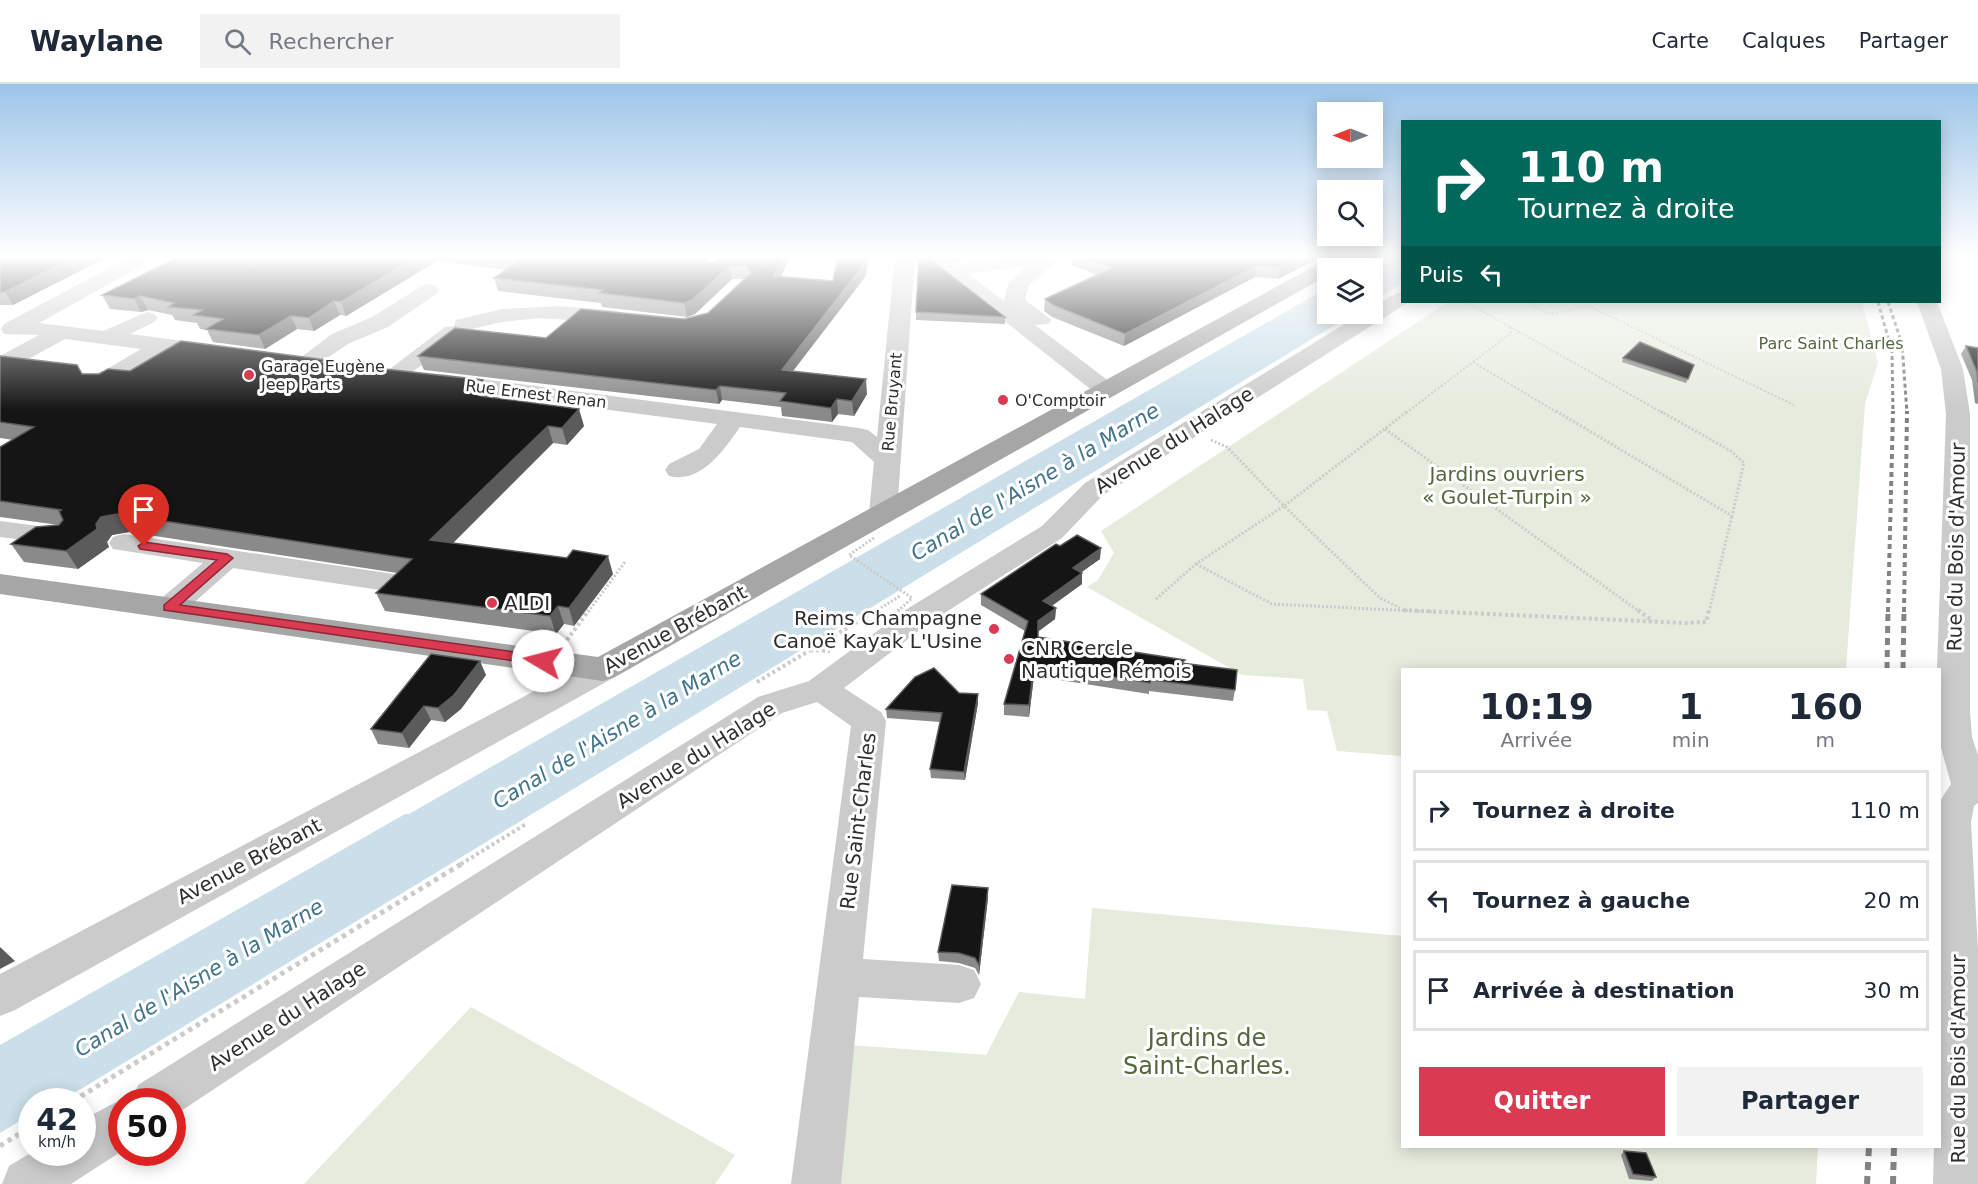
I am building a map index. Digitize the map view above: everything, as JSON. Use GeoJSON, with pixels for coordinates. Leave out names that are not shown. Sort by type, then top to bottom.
{"type":"FeatureCollection","features":[{"type":"Feature","properties":{"kind":"main road","name":"Avenue Brébant"},"geometry":{"type":"LineString","coordinates":[[603,669],[878,526],[1106,390],[1255,307]]}},
{"type":"Feature","properties":{"kind":"main road"},"geometry":{"type":"LineString","coordinates":[[0,584],[603,669]]}},
{"type":"Feature","properties":{"kind":"street"},"geometry":{"type":"LineString","coordinates":[[8,331],[51,307]]}},
{"type":"Feature","properties":{"kind":"street"},"geometry":{"type":"LineString","coordinates":[[303,363],[340,339],[380,322],[402,307]]}},
{"type":"Feature","properties":{"kind":"street"},"geometry":{"type":"LineString","coordinates":[[464,325],[489,307]]}},
{"type":"Feature","properties":{"kind":"street","name":"Rue Bruyant"},"geometry":{"type":"LineString","coordinates":[[878,526],[888,460],[901,307]]}},
{"type":"Feature","properties":{"kind":"street"},"geometry":{"type":"LineString","coordinates":[[999,307],[1106,390]]}},
{"type":"Feature","properties":{"kind":"street"},"geometry":{"type":"LineString","coordinates":[[1022,307],[1083,347]]}},
{"type":"Feature","properties":{"kind":"street","name":"Avenue du Halage"},"geometry":{"type":"LineString","coordinates":[[175,1088],[770,705],[824,680],[879,635],[918,616],[1052,532],[1094,489],[1386,307]]}},
{"type":"Feature","properties":{"kind":"street","name":"Rue du Bois d'Amour"},"geometry":{"type":"LineString","coordinates":[[1929,307],[1952,369],[1958,414],[1953,711],[1955,737],[1974,787],[1961,794],[1955,804],[1952,822],[1969,1026],[1958,1184]]}},
{"type":"Feature","properties":{"kind":"street"},"geometry":{"type":"LineString","coordinates":[[464,325],[498,315],[543,310],[640,320]]}},
{"type":"Feature","properties":{"kind":"street"},"geometry":{"type":"LineString","coordinates":[[106,338],[147,318]]}},
{"type":"Feature","properties":{"kind":"street","name":"Rue Ernest Renan"},"geometry":{"type":"LineString","coordinates":[[464,325],[382,374],[859,435],[888,460]]}},
{"type":"Feature","properties":{"kind":"street"},"geometry":{"type":"LineString","coordinates":[[8,331],[61,332],[233,354]]}},
{"type":"Feature","properties":{"kind":"street"},"geometry":{"type":"LineString","coordinates":[[4,363],[61,332]]}},
{"type":"Feature","properties":{"kind":"street"},"geometry":{"type":"LineString","coordinates":[[100,383],[163,345]]}},
{"type":"Feature","properties":{"kind":"street"},"geometry":{"type":"LineString","coordinates":[[280,360],[337,368]]}},
{"type":"Feature","properties":{"kind":"street"},"geometry":{"type":"LineString","coordinates":[[678,470],[708,454],[733,419]]}},
{"type":"Feature","properties":{"kind":"street"},"geometry":{"type":"LineString","coordinates":[[0,529],[59,536]]}},
{"type":"Feature","properties":{"kind":"street"},"geometry":{"type":"LineString","coordinates":[[123,543],[387,582]]}},
{"type":"Feature","properties":{"kind":"street"},"geometry":{"type":"LineString","coordinates":[[169,608],[227,558]]}},
{"type":"Feature","properties":{"kind":"street","name":"Avenue Brébant"},"geometry":{"type":"LineString","coordinates":[[0,996],[603,669]]}},
{"type":"Feature","properties":{"kind":"street","name":"Rue Saint-Charles"},"geometry":{"type":"LineString","coordinates":[[816,1184],[869,721],[824,680]]}},
{"type":"Feature","properties":{"kind":"street"},"geometry":{"type":"LineString","coordinates":[[840,977],[959,984]]}},
{"type":"Feature","properties":{"kind":"street"},"geometry":{"type":"LineString","coordinates":[[27,1184],[55,1166]]}},
{"type":"Feature","properties":{"kind":"path"},"geometry":{"type":"LineString","coordinates":[[1196,564],[1272,604],[1654,622],[1706,622],[1744,464],[1731,452],[1476,307]]}},
{"type":"Feature","properties":{"kind":"path"},"geometry":{"type":"LineString","coordinates":[[1537,307],[1549,314],[1582,307]]}},
{"type":"Feature","properties":{"kind":"path"},"geometry":{"type":"LineString","coordinates":[[1592,307],[1794,405]]}},
{"type":"Feature","properties":{"kind":"path"},"geometry":{"type":"LineString","coordinates":[[1156,599],[1196,564],[1284,506],[1511,333],[1510,326]]}},
{"type":"Feature","properties":{"kind":"path"},"geometry":{"type":"LineString","coordinates":[[1473,362],[1732,516]]}},
{"type":"Feature","properties":{"kind":"path"},"geometry":{"type":"LineString","coordinates":[[1385,429],[1654,622]]}},
{"type":"Feature","properties":{"kind":"path"},"geometry":{"type":"LineString","coordinates":[[1227,447],[1284,506],[1380,598],[1403,610]]}},
{"type":"Feature","properties":{"kind":"path"},"geometry":{"type":"LineString","coordinates":[[878,526],[849,555],[912,598],[879,635]]}},
{"type":"Feature","properties":{"kind":"path"},"geometry":{"type":"LineString","coordinates":[[560,663],[577,648],[577,644],[567,640],[626,562]]}},
{"type":"Feature","properties":{"kind":"path"},"geometry":{"type":"LineString","coordinates":[[0,1146],[18,1135]]}},
{"type":"Feature","properties":{"kind":"green space","name":"Jardins ouvriers « Goulet-Turpin »"},"geometry":{"type":"Polygon","coordinates":[[[1440,307],[1863,307],[1878,363],[1865,404],[1846,668],[1401,668],[1401,756],[1337,751],[1327,711],[1307,710],[1303,679],[1242,675],[1087,587],[1098,580],[1114,553],[1101,531],[1440,307]]]}},
{"type":"Feature","properties":{"kind":"green space","name":"Jardins de Saint-Charles."},"geometry":{"type":"Polygon","coordinates":[[[1092,908],[1401,936],[1401,1148],[1818,1148],[1816,1184],[838,1184],[850,1045],[986,1055],[1019,992],[1085,999],[1092,908]]]}},
{"type":"Feature","properties":{"kind":"green space"},"geometry":{"type":"Polygon","coordinates":[[[471,1007],[735,1155],[715,1184],[304,1184],[471,1007]]]}},
{"type":"Feature","properties":{"kind":"water","name":"Canal de l'Aisne à la Marne"},"geometry":{"type":"Polygon","coordinates":[[[1293,307],[1317,307],[1317,324],[1337,324],[83,1088],[18,1088],[18,1122],[0,1133],[0,1045],[405,814],[409,814],[1293,307]]]}},
{"type":"Feature","properties":{"kind":"building"},"geometry":{"type":"Polygon","coordinates":[[[172,307],[325,307],[309,318],[291,316],[259,335],[206,329],[223,319],[193,315],[202,310],[172,307]]]}},
{"type":"Feature","properties":{"kind":"building"},"geometry":{"type":"Polygon","coordinates":[[[714,307],[830,307],[782,370],[866,379],[852,401],[837,399],[831,408],[780,401],[786,393],[720,386],[716,390],[418,356],[455,328],[546,338],[581,309],[684,319],[708,313],[714,307]]]}},
{"type":"Feature","properties":{"kind":"building"},"geometry":{"type":"Polygon","coordinates":[[[916,307],[992,307],[1005,317],[916,312],[916,307]]]}},
{"type":"Feature","properties":{"kind":"building"},"geometry":{"type":"Polygon","coordinates":[[[1059,307],[1177,307],[1125,334],[1059,307]]]}},
{"type":"Feature","properties":{"kind":"building"},"geometry":{"type":"Polygon","coordinates":[[[181,341],[326,360],[322,362],[483,380],[481,396],[579,409],[562,428],[548,426],[430,540],[567,558],[573,550],[608,556],[569,608],[558,606],[550,616],[376,593],[412,559],[118,514],[101,517],[96,524],[97,529],[66,551],[11,544],[36,527],[59,525],[63,520],[59,511],[62,510],[0,501],[0,447],[34,427],[0,422],[0,356],[77,365],[82,374],[99,374],[108,369],[130,371],[181,341]]]}},
{"type":"Feature","properties":{"kind":"building"},"geometry":{"type":"Polygon","coordinates":[[[1640,342],[1694,365],[1688,379],[1623,358],[1640,342]]]}},
{"type":"Feature","properties":{"kind":"building"},"geometry":{"type":"Polygon","coordinates":[[[1966,346],[1978,348],[1978,382],[1977,372],[1966,346]]]}},
{"type":"Feature","properties":{"kind":"building"},"geometry":{"type":"Polygon","coordinates":[[[1077,535],[1101,548],[1073,568],[1082,573],[1043,601],[1056,608],[1038,621],[1038,637],[1185,660],[1181,663],[1237,670],[1235,690],[1151,680],[1150,683],[1034,664],[1029,705],[1004,704],[1028,621],[981,594],[1056,544],[1060,546],[1077,535]]]}},
{"type":"Feature","properties":{"kind":"building"},"geometry":{"type":"Polygon","coordinates":[[[431,654],[480,661],[454,695],[438,708],[424,706],[402,733],[371,729],[431,654]]]}},
{"type":"Feature","properties":{"kind":"building"},"geometry":{"type":"Polygon","coordinates":[[[934,668],[959,693],[978,694],[964,772],[930,769],[942,713],[886,709],[915,677],[934,668]]]}},
{"type":"Feature","properties":{"kind":"building"},"geometry":{"type":"Polygon","coordinates":[[[952,885],[988,888],[979,965],[975,958],[959,953],[938,952],[952,885]]]}},
{"type":"Feature","properties":{"kind":"building"},"geometry":{"type":"Polygon","coordinates":[[[1624,1151],[1646,1153],[1656,1177],[1633,1174],[1624,1151]]]}},
{"type":"Feature","properties":{"kind":"railway"},"geometry":{"type":"LineString","coordinates":[[1880,307],[1892,351],[1893,412]]}},
{"type":"Feature","properties":{"kind":"railway"},"geometry":{"type":"LineString","coordinates":[[1890,307],[1902,344],[1907,413]]}},
{"type":"Feature","properties":{"kind":"railway"},"geometry":{"type":"LineString","coordinates":[[1888,612],[1893,412]]}},
{"type":"Feature","properties":{"kind":"railway"},"geometry":{"type":"LineString","coordinates":[[1904,612],[1907,413]]}},
{"type":"Feature","properties":{"kind":"railway"},"geometry":{"type":"LineString","coordinates":[[1887,668],[1888,610]]}},
{"type":"Feature","properties":{"kind":"railway"},"geometry":{"type":"LineString","coordinates":[[1903,668],[1904,610]]}},
{"type":"Feature","properties":{"kind":"railway"},"geometry":{"type":"LineString","coordinates":[[1867,1184],[1869,1148]]}},
{"type":"Feature","properties":{"kind":"railway"},"geometry":{"type":"LineString","coordinates":[[1893,1184],[1894,1148]]}},
{"type":"Feature","properties":{"kind":"place","name":"Garage Eugène Jeep Parts"},"geometry":{"type":"Point","coordinates":[249,375]}},
{"type":"Feature","properties":{"kind":"place","name":"O'Comptoir"},"geometry":{"type":"Point","coordinates":[1003,400]}},
{"type":"Feature","properties":{"kind":"place","name":"ALDI"},"geometry":{"type":"Point","coordinates":[492,603]}},
{"type":"Feature","properties":{"kind":"place","name":"Reims Champagne Canoë Kayak L'Usine"},"geometry":{"type":"Point","coordinates":[994,629]}},
{"type":"Feature","properties":{"kind":"place","name":"CNR Cercle Nautique Rémois"},"geometry":{"type":"Point","coordinates":[1009,659]}},
{"type":"Feature","properties":{"kind":"route"},"geometry":{"type":"LineString","coordinates":[[144,546],[227,558],[169,608],[543,661]]}},
{"type":"Feature","properties":{"kind":"park label","name":"Parc Saint Charles"},"geometry":{"type":"Point","coordinates":[1831,343]}}]}
